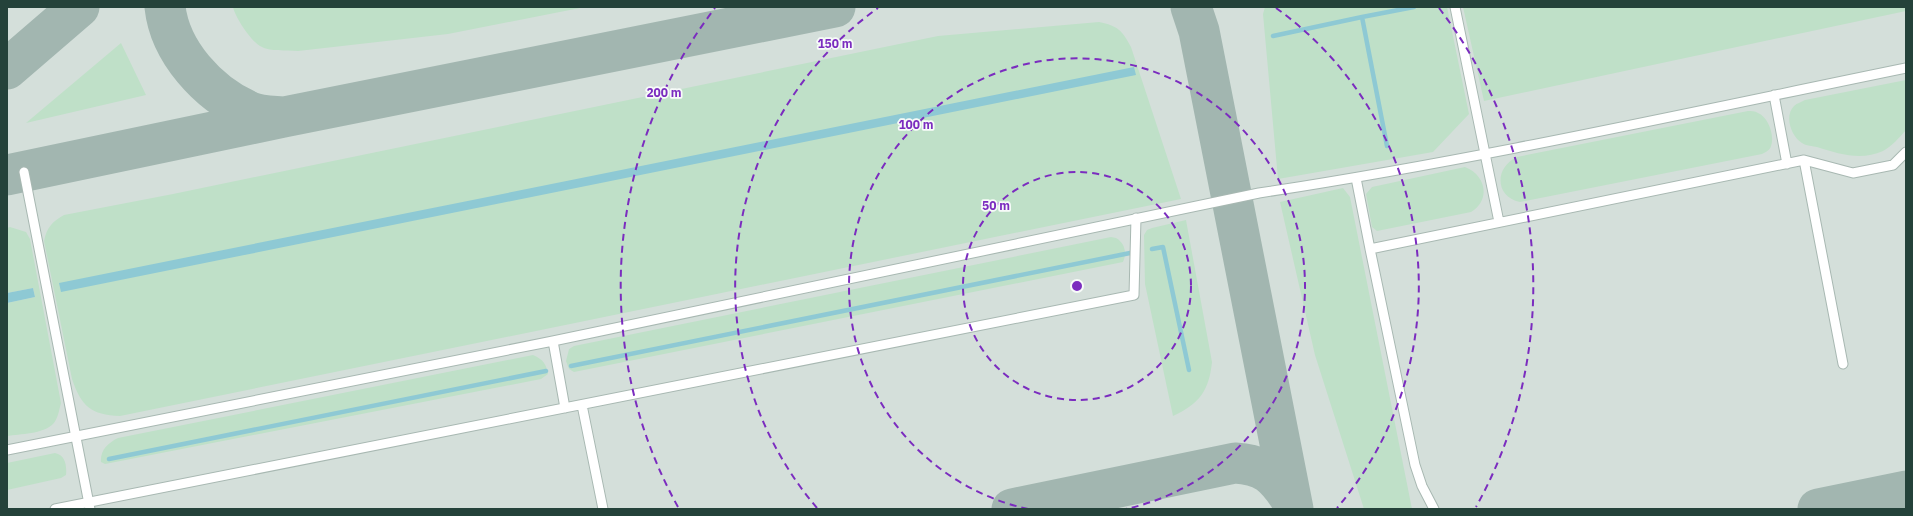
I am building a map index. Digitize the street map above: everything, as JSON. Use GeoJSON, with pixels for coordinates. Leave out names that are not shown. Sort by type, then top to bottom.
{"type":"FeatureCollection","features":[{"type":"Feature","properties":{"kind":"lane"},"geometry":{"type":"LineString","coordinates":[[1455,7],[1499,222]]}},
{"type":"Feature","properties":{"kind":"lane"},"geometry":{"type":"LineString","coordinates":[[7,450],[552,341],[1258,193],[1356,178],[1486,154],[1906,68]]}},
{"type":"Feature","properties":{"kind":"lane"},"geometry":{"type":"LineString","coordinates":[[1774,95],[1787,164]]}},
{"type":"Feature","properties":{"kind":"lane"},"geometry":{"type":"LineString","coordinates":[[1370,249],[1804,160],[1853,173],[1893,165],[1906,152]]}},
{"type":"Feature","properties":{"kind":"lane"},"geometry":{"type":"LineString","coordinates":[[1804,160],[1843,364]]}},
{"type":"Feature","properties":{"kind":"lane"},"geometry":{"type":"LineString","coordinates":[[24,172],[90,506]]}},
{"type":"Feature","properties":{"kind":"lane"},"geometry":{"type":"LineString","coordinates":[[1356,178],[1415,465],[1422,486],[1434,509]]}},
{"type":"Feature","properties":{"kind":"lane"},"geometry":{"type":"LineString","coordinates":[[55,509],[90,506],[565,408],[1134,295],[1136,218]]}},
{"type":"Feature","properties":{"kind":"lane"},"geometry":{"type":"LineString","coordinates":[[552,341],[565,408]]}},
{"type":"Feature","properties":{"kind":"lane"},"geometry":{"type":"LineString","coordinates":[[582,405],[603,509]]}},
{"type":"Feature","properties":{"kind":"shaded area"},"geometry":{"type":"Polygon","coordinates":[[[7,7],[1906,7],[1906,509],[7,509],[7,7]]]}},
{"type":"Feature","properties":{"kind":"green space"},"geometry":{"type":"Polygon","coordinates":[[[233,7],[585,7],[448,34],[298,51],[273,50],[260,46],[252,39],[244,28],[233,7]]]}},
{"type":"Feature","properties":{"kind":"green space"},"geometry":{"type":"Polygon","coordinates":[[[1265,7],[1447,7],[1469,114],[1433,152],[1278,179],[1263,14],[1265,7]]]}},
{"type":"Feature","properties":{"kind":"green space"},"geometry":{"type":"Polygon","coordinates":[[[1463,7],[1906,7],[1906,11],[1484,101],[1463,7]]]}},
{"type":"Feature","properties":{"kind":"green space"},"geometry":{"type":"Polygon","coordinates":[[[1099,22],[1111,25],[1119,30],[1125,36],[1131,47],[1181,199],[120,416],[102,414],[94,411],[83,402],[75,388],[44,241],[51,225],[64,215],[173,194],[938,36],[1099,22]]]}},
{"type":"Feature","properties":{"kind":"green space"},"geometry":{"type":"Polygon","coordinates":[[[121,43],[146,95],[26,123],[121,43]]]}},
{"type":"Feature","properties":{"kind":"green space"},"geometry":{"type":"Polygon","coordinates":[[[1906,80],[1906,130],[1898,139],[1883,151],[1866,156],[1842,154],[1804,144],[1798,140],[1792,131],[1789,120],[1791,110],[1795,105],[1805,100],[1906,80]]]}},
{"type":"Feature","properties":{"kind":"green space"},"geometry":{"type":"Polygon","coordinates":[[[1753,111],[1762,115],[1770,127],[1772,137],[1771,146],[1769,150],[1762,154],[1520,202],[1505,194],[1502,188],[1500,181],[1501,174],[1505,167],[1517,157],[1753,111]]]}},
{"type":"Feature","properties":{"kind":"green space"},"geometry":{"type":"Polygon","coordinates":[[[1465,167],[1478,176],[1483,188],[1481,201],[1471,212],[1377,231],[1372,227],[1366,194],[1372,187],[1465,167]]]}},
{"type":"Feature","properties":{"kind":"green space"},"geometry":{"type":"Polygon","coordinates":[[[1343,188],[1350,197],[1412,509],[1364,509],[1315,355],[1280,202],[1343,188]]]}},
{"type":"Feature","properties":{"kind":"green space"},"geometry":{"type":"Polygon","coordinates":[[[1186,220],[1212,362],[1208,381],[1201,395],[1190,407],[1173,416],[1145,284],[1144,235],[1147,230],[1152,228],[1186,220]]]}},
{"type":"Feature","properties":{"kind":"green space"},"geometry":{"type":"Polygon","coordinates":[[[10,227],[26,232],[30,239],[61,403],[56,420],[49,427],[37,432],[7,436],[7,303],[35,297],[33,288],[7,293],[7,228],[10,227]]]}},
{"type":"Feature","properties":{"kind":"green space"},"geometry":{"type":"Polygon","coordinates":[[[1111,237],[1119,240],[1123,245],[1125,252],[1123,262],[574,372],[569,369],[566,361],[569,349],[574,346],[1111,237]]]}},
{"type":"Feature","properties":{"kind":"green space"},"geometry":{"type":"Polygon","coordinates":[[[533,355],[544,363],[548,374],[541,379],[105,464],[101,462],[105,447],[118,438],[533,355]]]}},
{"type":"Feature","properties":{"kind":"green space"},"geometry":{"type":"Polygon","coordinates":[[[55,453],[61,456],[65,461],[66,475],[61,478],[7,490],[7,463],[55,453]]]}},
{"type":"Feature","properties":{"kind":"water"},"geometry":{"type":"Polygon","coordinates":[[[1134,67],[1136,75],[61,292],[59,283],[1134,67]]]}},
{"type":"Feature","properties":{"kind":"water"},"geometry":{"type":"Polygon","coordinates":[[[33,288],[35,297],[7,303],[7,293],[33,288]]]}},
{"type":"Feature","properties":{"kind":"waterway"},"geometry":{"type":"LineString","coordinates":[[1362,17],[1414,7]]}},
{"type":"Feature","properties":{"kind":"waterway"},"geometry":{"type":"LineString","coordinates":[[1273,36],[1362,17],[1387,146]]}},
{"type":"Feature","properties":{"kind":"waterway"},"geometry":{"type":"LineString","coordinates":[[1152,249],[1163,247],[1189,370]]}},
{"type":"Feature","properties":{"kind":"waterway"},"geometry":{"type":"LineString","coordinates":[[571,366],[1130,253]]}},
{"type":"Feature","properties":{"kind":"waterway"},"geometry":{"type":"LineString","coordinates":[[109,459],[546,371]]}},
{"type":"Feature","properties":{"kind":"taxiway"},"geometry":{"type":"LineString","coordinates":[[7,69],[79,7]]}},
{"type":"Feature","properties":{"kind":"taxiway"},"geometry":{"type":"LineString","coordinates":[[165,7],[168,24],[174,40],[193,69],[205,82],[233,103],[252,113],[282,117]]}},
{"type":"Feature","properties":{"kind":"taxiway"},"geometry":{"type":"LineString","coordinates":[[7,175],[284,117],[835,7]]}},
{"type":"Feature","properties":{"kind":"taxiway"},"geometry":{"type":"LineString","coordinates":[[1191,7],[1199,31],[1293,509]]}},
{"type":"Feature","properties":{"kind":"taxiway"},"geometry":{"type":"LineString","coordinates":[[1012,509],[1235,463],[1262,469],[1280,484],[1291,499]]}},
{"type":"Feature","properties":{"kind":"taxiway"},"geometry":{"type":"LineString","coordinates":[[1818,509],[1906,491]]}}]}
